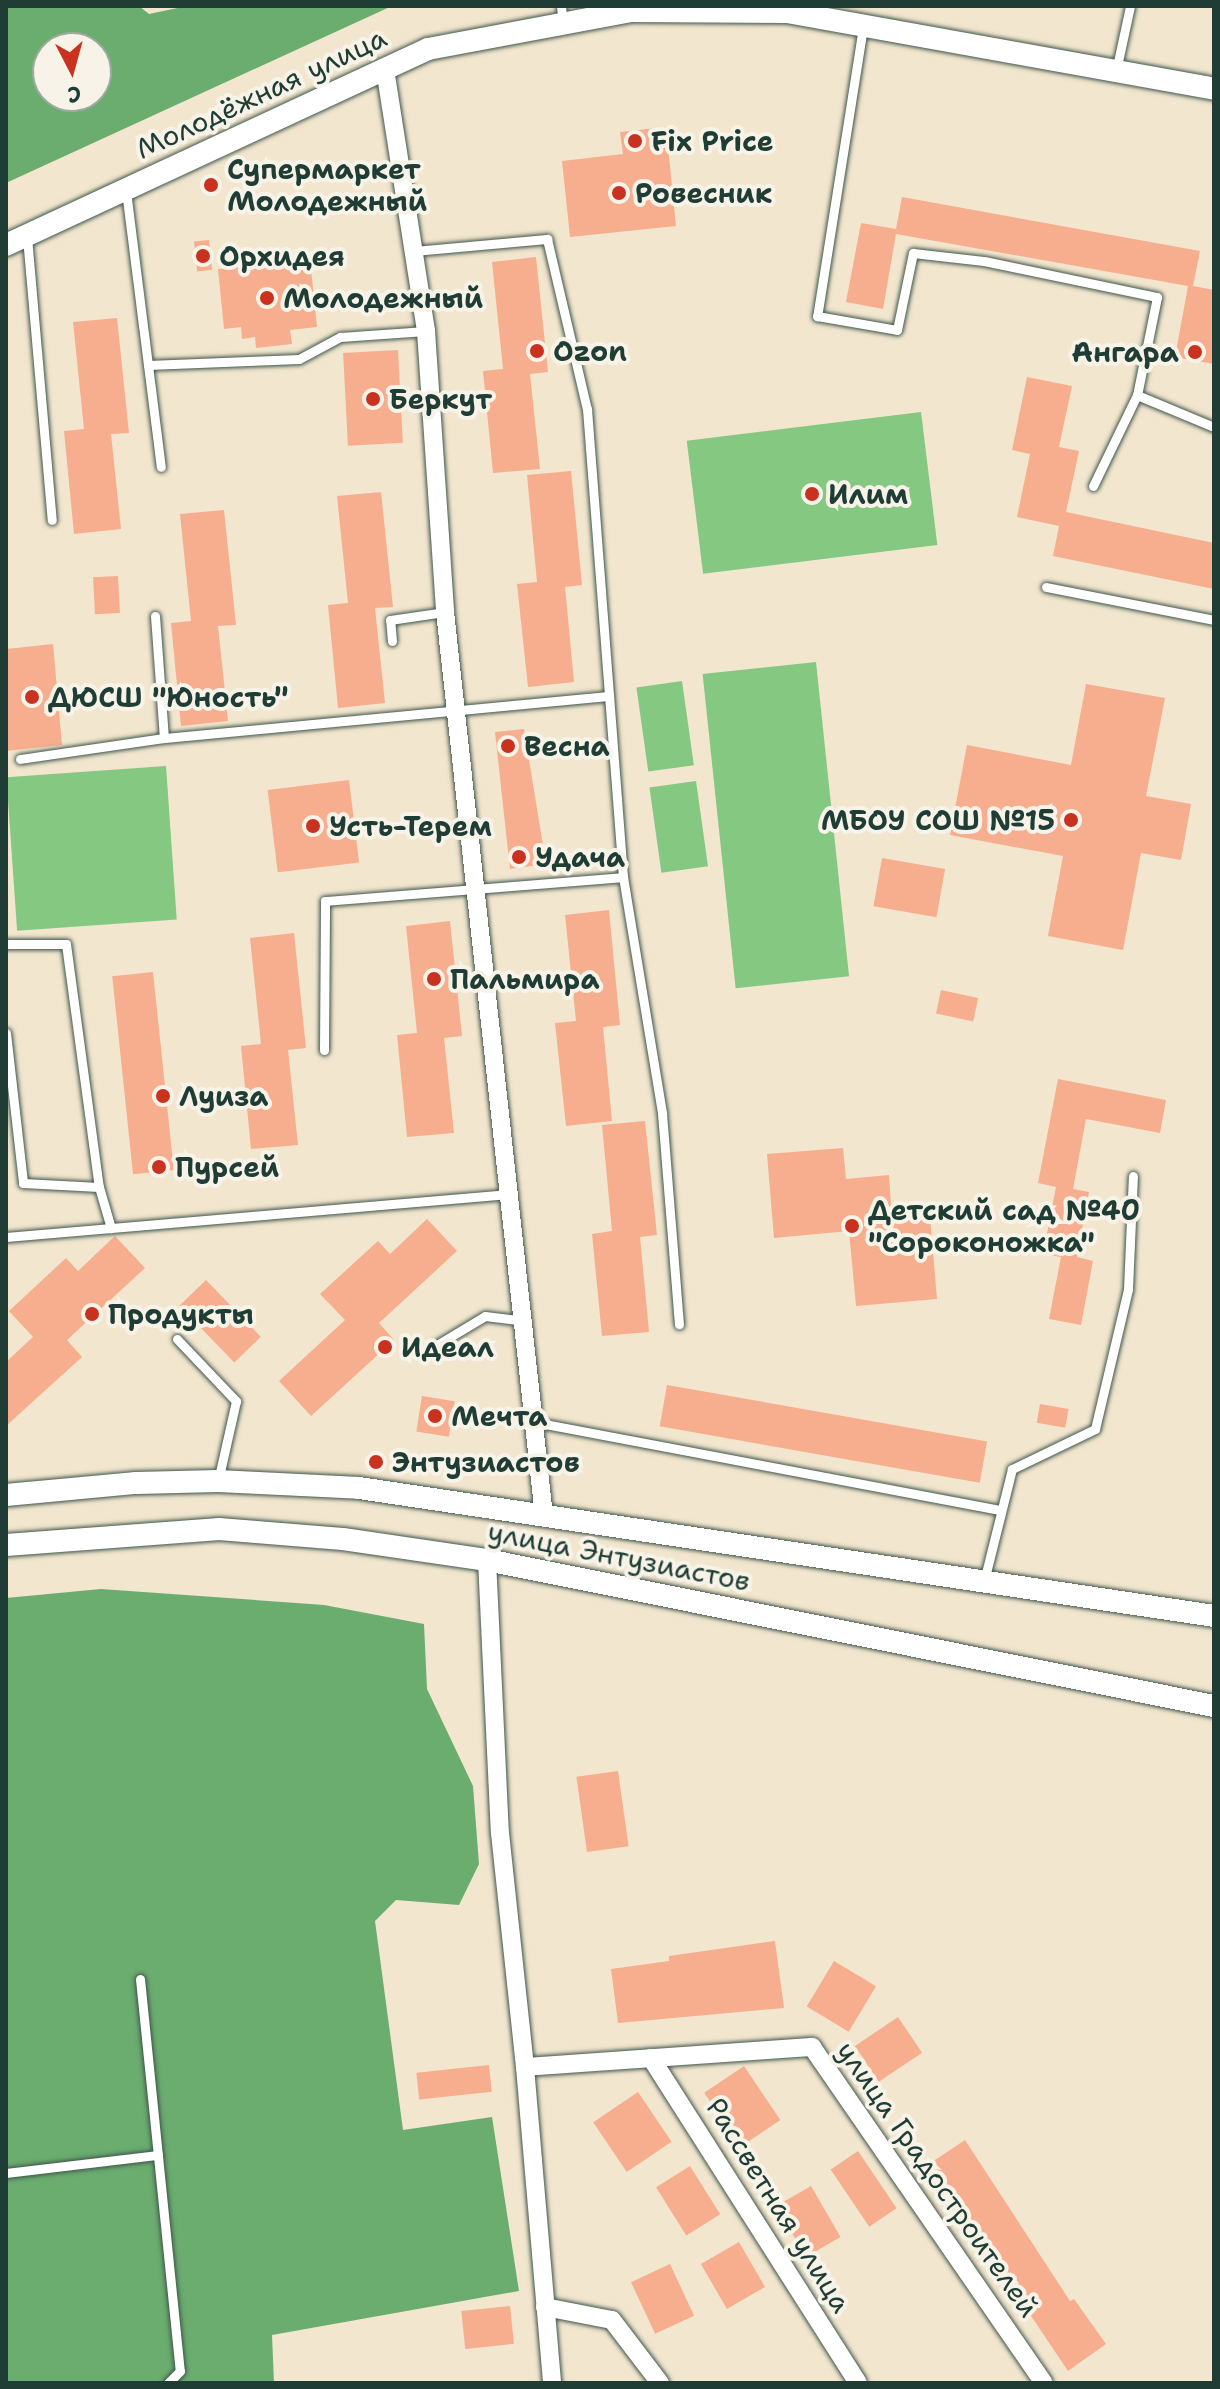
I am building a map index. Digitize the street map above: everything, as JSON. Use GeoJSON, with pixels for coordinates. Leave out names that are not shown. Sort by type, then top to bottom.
{"type":"FeatureCollection","features":[{"type":"Feature","properties":{"kind":"street","name":"Молодёжная улица"},"geometry":{"type":"LineString","coordinates":[[6,245],[428,49],[562,15],[631,11],[832,13],[863,26],[1214,89]]}},
{"type":"Feature","properties":{"kind":"street"},"geometry":{"type":"LineString","coordinates":[[385,69],[426,331],[445,612],[544,1516]]}},
{"type":"Feature","properties":{"kind":"street","name":"улица Энтузиастов"},"geometry":{"type":"LineString","coordinates":[[6,1495],[136,1483],[218,1481],[359,1488],[1214,1616]]}},
{"type":"Feature","properties":{"kind":"street","name":"улица Энтузиастов"},"geometry":{"type":"LineString","coordinates":[[6,1545],[219,1529],[343,1539],[487,1560],[1214,1706]]}},
{"type":"Feature","properties":{"kind":"street"},"geometry":{"type":"LineString","coordinates":[[487,1560],[500,1833],[525,2067],[552,2383]]}},
{"type":"Feature","properties":{"kind":"street","name":"улица Градостроителей"},"geometry":{"type":"LineString","coordinates":[[525,2067],[812,2047],[1044,2383]]}},
{"type":"Feature","properties":{"kind":"street","name":"Рассветная улица"},"geometry":{"type":"LineString","coordinates":[[651,2058],[858,2383]]}},
{"type":"Feature","properties":{"kind":"street"},"geometry":{"type":"LineString","coordinates":[[545,2307],[612,2320],[660,2383]]}},
{"type":"Feature","properties":{"kind":"lane"},"geometry":{"type":"LineString","coordinates":[[1116,71],[1130,6]]}},
{"type":"Feature","properties":{"kind":"lane"},"geometry":{"type":"LineString","coordinates":[[863,26],[817,316],[897,330],[913,253],[984,261],[1157,297],[1137,395],[1093,486]]}},
{"type":"Feature","properties":{"kind":"lane"},"geometry":{"type":"LineString","coordinates":[[126,188],[161,467]]}},
{"type":"Feature","properties":{"kind":"lane"},"geometry":{"type":"LineString","coordinates":[[27,234],[52,520]]}},
{"type":"Feature","properties":{"kind":"lane"},"geometry":{"type":"LineString","coordinates":[[413,251],[547,239],[587,409],[623,877],[662,1113],[679,1324]]}},
{"type":"Feature","properties":{"kind":"lane"},"geometry":{"type":"LineString","coordinates":[[148,365],[299,359],[340,337],[426,331]]}},
{"type":"Feature","properties":{"kind":"lane"},"geometry":{"type":"LineString","coordinates":[[1137,395],[1214,427]]}},
{"type":"Feature","properties":{"kind":"lane"},"geometry":{"type":"LineString","coordinates":[[1046,587],[1214,620]]}},
{"type":"Feature","properties":{"kind":"lane"},"geometry":{"type":"LineString","coordinates":[[392,641],[390,620],[445,612]]}},
{"type":"Feature","properties":{"kind":"lane"},"geometry":{"type":"LineString","coordinates":[[155,616],[164,738]]}},
{"type":"Feature","properties":{"kind":"lane"},"geometry":{"type":"LineString","coordinates":[[20,759],[164,738],[609,696]]}},
{"type":"Feature","properties":{"kind":"lane"},"geometry":{"type":"LineString","coordinates":[[324,1050],[325,901],[623,877]]}},
{"type":"Feature","properties":{"kind":"lane"},"geometry":{"type":"LineString","coordinates":[[6,944],[66,944],[99,1187],[111,1228]]}},
{"type":"Feature","properties":{"kind":"lane"},"geometry":{"type":"LineString","coordinates":[[6,1033],[23,1183],[99,1187]]}},
{"type":"Feature","properties":{"kind":"lane"},"geometry":{"type":"LineString","coordinates":[[984,1581],[1012,1469],[1095,1429],[1128,1289],[1133,1176]]}},
{"type":"Feature","properties":{"kind":"lane"},"geometry":{"type":"LineString","coordinates":[[6,1237],[509,1194]]}},
{"type":"Feature","properties":{"kind":"lane"},"geometry":{"type":"LineString","coordinates":[[430,1349],[485,1316],[524,1321]]}},
{"type":"Feature","properties":{"kind":"lane"},"geometry":{"type":"LineString","coordinates":[[177,1339],[236,1401],[218,1481]]}},
{"type":"Feature","properties":{"kind":"lane"},"geometry":{"type":"LineString","coordinates":[[534,1422],[1001,1510]]}},
{"type":"Feature","properties":{"kind":"lane"},"geometry":{"type":"LineString","coordinates":[[140,1979],[180,2371],[168,2383]]}},
{"type":"Feature","properties":{"kind":"lane"},"geometry":{"type":"LineString","coordinates":[[6,2173],[158,2155]]}},
{"type":"Feature","properties":{"kind":"green space"},"geometry":{"type":"Polygon","coordinates":[[[6,6],[139,6],[149,14],[187,6],[392,6],[6,183],[6,6]]]}},
{"type":"Feature","properties":{"kind":"green space","name":"Илим"},"geometry":{"type":"Polygon","coordinates":[[[921,412],[937,545],[703,574],[687,441],[921,412]]]}},
{"type":"Feature","properties":{"kind":"green space"},"geometry":{"type":"Polygon","coordinates":[[[816,662],[849,976],[736,988],[703,674],[816,662]]]}},
{"type":"Feature","properties":{"kind":"green space"},"geometry":{"type":"Polygon","coordinates":[[[682,681],[694,765],[648,772],[636,687],[682,681]]]}},
{"type":"Feature","properties":{"kind":"green space"},"geometry":{"type":"Polygon","coordinates":[[[166,766],[177,920],[17,931],[6,777],[166,766]]]}},
{"type":"Feature","properties":{"kind":"green space"},"geometry":{"type":"Polygon","coordinates":[[[696,781],[708,866],[661,873],[649,788],[696,781]]]}},
{"type":"Feature","properties":{"kind":"green space"},"geometry":{"type":"Polygon","coordinates":[[[101,1589],[324,1605],[424,1624],[427,1689],[473,1786],[479,1864],[459,1905],[396,1900],[375,1921],[403,2130],[492,2117],[519,2291],[272,2335],[274,2383],[6,2383],[6,1598],[101,1589]]]}},
{"type":"Feature","properties":{"kind":"building","name":"Ровесник"},"geometry":{"type":"Polygon","coordinates":[[[666,127],[676,226],[570,237],[562,161],[623,154],[620,132],[666,127]]]}},
{"type":"Feature","properties":{"kind":"building"},"geometry":{"type":"Polygon","coordinates":[[[902,197],[1200,251],[1193,286],[1214,290],[1214,364],[1175,357],[1188,286],[896,234],[883,309],[846,302],[861,223],[896,229],[902,197]]]}},
{"type":"Feature","properties":{"kind":"building","name":"Орхидея"},"geometry":{"type":"Polygon","coordinates":[[[209,240],[212,270],[197,271],[194,242],[209,240]]]}},
{"type":"Feature","properties":{"kind":"building"},"geometry":{"type":"Polygon","coordinates":[[[536,257],[548,372],[530,374],[540,469],[493,473],[483,371],[503,369],[492,262],[536,257]]]}},
{"type":"Feature","properties":{"kind":"building","name":"Молодежный"},"geometry":{"type":"Polygon","coordinates":[[[310,259],[317,327],[290,330],[292,344],[256,348],[255,337],[242,339],[241,327],[224,329],[218,269],[310,259]]]}},
{"type":"Feature","properties":{"kind":"building"},"geometry":{"type":"Polygon","coordinates":[[[117,318],[129,433],[111,434],[121,529],[74,534],[64,431],[84,429],[73,322],[117,318]]]}},
{"type":"Feature","properties":{"kind":"building","name":"Беркут"},"geometry":{"type":"Polygon","coordinates":[[[398,350],[403,443],[348,446],[343,353],[398,350]]]}},
{"type":"Feature","properties":{"kind":"building"},"geometry":{"type":"Polygon","coordinates":[[[1027,377],[1072,386],[1059,447],[1079,451],[1066,512],[1214,543],[1214,589],[1053,556],[1059,526],[1017,517],[1030,454],[1012,450],[1027,377]]]}},
{"type":"Feature","properties":{"kind":"building"},"geometry":{"type":"Polygon","coordinates":[[[571,471],[582,585],[565,587],[574,682],[528,687],[517,584],[537,582],[527,475],[571,471]]]}},
{"type":"Feature","properties":{"kind":"building"},"geometry":{"type":"Polygon","coordinates":[[[381,492],[393,607],[375,608],[385,703],[338,708],[328,605],[348,603],[337,496],[381,492]]]}},
{"type":"Feature","properties":{"kind":"building"},"geometry":{"type":"Polygon","coordinates":[[[224,510],[236,625],[218,626],[228,721],[181,726],[171,623],[191,621],[180,514],[224,510]]]}},
{"type":"Feature","properties":{"kind":"building"},"geometry":{"type":"Polygon","coordinates":[[[118,576],[120,613],[95,614],[93,577],[118,576]]]}},
{"type":"Feature","properties":{"kind":"building","name":"ДЮСШ \"Юность\""},"geometry":{"type":"Polygon","coordinates":[[[53,644],[62,745],[6,751],[6,649],[53,644]]]}},
{"type":"Feature","properties":{"kind":"building","name":"МБОУ СОШ №15"},"geometry":{"type":"Polygon","coordinates":[[[1086,684],[1165,698],[1146,796],[1191,804],[1181,860],[1141,853],[1123,950],[1048,936],[1063,856],[950,835],[967,745],[1071,765],[1086,684]]]}},
{"type":"Feature","properties":{"kind":"building"},"geometry":{"type":"Polygon","coordinates":[[[524,729],[546,864],[510,869],[495,732],[524,729]]]}},
{"type":"Feature","properties":{"kind":"building","name":"Усть-Терем"},"geometry":{"type":"Polygon","coordinates":[[[349,780],[359,862],[278,872],[268,790],[349,780]]]}},
{"type":"Feature","properties":{"kind":"building"},"geometry":{"type":"Polygon","coordinates":[[[882,858],[945,869],[937,917],[873,906],[882,858]]]}},
{"type":"Feature","properties":{"kind":"building"},"geometry":{"type":"Polygon","coordinates":[[[609,910],[620,1025],[603,1027],[612,1121],[566,1126],[555,1023],[576,1021],[565,915],[609,910]]]}},
{"type":"Feature","properties":{"kind":"building","name":"Пальмира"},"geometry":{"type":"Polygon","coordinates":[[[450,921],[462,1036],[444,1038],[454,1133],[407,1137],[397,1035],[417,1033],[406,926],[450,921]]]}},
{"type":"Feature","properties":{"kind":"building"},"geometry":{"type":"Polygon","coordinates":[[[294,933],[306,1048],[288,1050],[298,1145],[251,1149],[241,1046],[261,1044],[250,938],[294,933]]]}},
{"type":"Feature","properties":{"kind":"building"},"geometry":{"type":"Polygon","coordinates":[[[153,972],[174,1170],[133,1174],[112,976],[153,972]]]}},
{"type":"Feature","properties":{"kind":"building"},"geometry":{"type":"Polygon","coordinates":[[[941,990],[978,998],[973,1021],[936,1013],[941,990]]]}},
{"type":"Feature","properties":{"kind":"building"},"geometry":{"type":"Polygon","coordinates":[[[1058,1079],[1166,1100],[1160,1133],[1086,1119],[1073,1189],[1089,1192],[1077,1257],[1093,1261],[1081,1325],[1049,1319],[1061,1257],[1043,1254],[1056,1187],[1038,1183],[1058,1079]]]}},
{"type":"Feature","properties":{"kind":"building"},"geometry":{"type":"Polygon","coordinates":[[[645,1121],[657,1235],[640,1237],[649,1332],[602,1336],[592,1234],[612,1231],[602,1125],[645,1121]]]}},
{"type":"Feature","properties":{"kind":"building","name":"Детский сад №40 \"Сороконожка\""},"geometry":{"type":"Polygon","coordinates":[[[843,1148],[846,1179],[889,1175],[892,1220],[930,1217],[937,1299],[856,1306],[849,1231],[774,1238],[767,1154],[843,1148]]]}},
{"type":"Feature","properties":{"kind":"building"},"geometry":{"type":"Polygon","coordinates":[[[427,1219],[457,1251],[379,1323],[394,1340],[311,1416],[279,1381],[345,1320],[320,1294],[378,1241],[390,1254],[427,1219]]]}},
{"type":"Feature","properties":{"kind":"building"},"geometry":{"type":"Polygon","coordinates":[[[115,1236],[145,1268],[67,1340],[82,1357],[6,1426],[6,1362],[33,1337],[9,1311],[66,1258],[78,1271],[115,1236]]]}},
{"type":"Feature","properties":{"kind":"building"},"geometry":{"type":"Polygon","coordinates":[[[206,1280],[261,1337],[234,1363],[179,1306],[206,1280]]]}},
{"type":"Feature","properties":{"kind":"building"},"geometry":{"type":"Polygon","coordinates":[[[667,1385],[987,1441],[980,1483],[660,1426],[667,1385]]]}},
{"type":"Feature","properties":{"kind":"building","name":"Мечта"},"geometry":{"type":"Polygon","coordinates":[[[422,1396],[455,1401],[449,1437],[416,1432],[422,1396]]]}},
{"type":"Feature","properties":{"kind":"building"},"geometry":{"type":"Polygon","coordinates":[[[1040,1404],[1069,1409],[1065,1428],[1037,1423],[1040,1404]]]}},
{"type":"Feature","properties":{"kind":"building"},"geometry":{"type":"Polygon","coordinates":[[[618,1771],[629,1846],[587,1852],[576,1777],[618,1771]]]}},
{"type":"Feature","properties":{"kind":"building"},"geometry":{"type":"Polygon","coordinates":[[[775,1941],[784,2008],[618,2023],[611,1969],[669,1961],[669,1956],[775,1941]]]}},
{"type":"Feature","properties":{"kind":"building"},"geometry":{"type":"Polygon","coordinates":[[[834,1961],[876,1986],[849,2032],[807,2006],[834,1961]]]}},
{"type":"Feature","properties":{"kind":"building"},"geometry":{"type":"Polygon","coordinates":[[[898,2017],[922,2053],[879,2082],[855,2046],[898,2017]]]}},
{"type":"Feature","properties":{"kind":"building"},"geometry":{"type":"Polygon","coordinates":[[[489,2065],[492,2092],[419,2099],[416,2073],[489,2065]]]}},
{"type":"Feature","properties":{"kind":"building"},"geometry":{"type":"Polygon","coordinates":[[[744,2066],[780,2120],[741,2147],[704,2093],[744,2066]]]}},
{"type":"Feature","properties":{"kind":"building"},"geometry":{"type":"Polygon","coordinates":[[[638,2092],[672,2142],[627,2172],[593,2122],[638,2092]]]}},
{"type":"Feature","properties":{"kind":"building"},"geometry":{"type":"Polygon","coordinates":[[[965,2140],[1070,2301],[1074,2299],[1106,2344],[1068,2371],[929,2164],[965,2140]]]}},
{"type":"Feature","properties":{"kind":"building"},"geometry":{"type":"Polygon","coordinates":[[[858,2151],[897,2208],[869,2227],[831,2169],[858,2151]]]}},
{"type":"Feature","properties":{"kind":"building"},"geometry":{"type":"Polygon","coordinates":[[[690,2166],[720,2214],[686,2236],[656,2187],[690,2166]]]}},
{"type":"Feature","properties":{"kind":"building"},"geometry":{"type":"Polygon","coordinates":[[[811,2186],[840,2237],[806,2257],[776,2206],[811,2186]]]}},
{"type":"Feature","properties":{"kind":"building"},"geometry":{"type":"Polygon","coordinates":[[[739,2242],[765,2287],[727,2309],[701,2264],[739,2242]]]}},
{"type":"Feature","properties":{"kind":"building"},"geometry":{"type":"Polygon","coordinates":[[[670,2264],[694,2316],[655,2334],[631,2282],[670,2264]]]}},
{"type":"Feature","properties":{"kind":"building"},"geometry":{"type":"Polygon","coordinates":[[[510,2306],[514,2344],[465,2349],[461,2311],[510,2306]]]}},
{"type":"Feature","properties":{"kind":"place","name":"Fix Price"},"geometry":{"type":"Point","coordinates":[635,141]}},
{"type":"Feature","properties":{"kind":"place","name":"Супермаркет Молодежный"},"geometry":{"type":"Point","coordinates":[211,185]}},
{"type":"Feature","properties":{"kind":"place","name":"Ровесник"},"geometry":{"type":"Point","coordinates":[619,193]}},
{"type":"Feature","properties":{"kind":"place","name":"Орхидея"},"geometry":{"type":"Point","coordinates":[203,256]}},
{"type":"Feature","properties":{"kind":"place","name":"Молодежный"},"geometry":{"type":"Point","coordinates":[267,298]}},
{"type":"Feature","properties":{"kind":"place","name":"Ozon"},"geometry":{"type":"Point","coordinates":[537,351]}},
{"type":"Feature","properties":{"kind":"place","name":"Ангара"},"geometry":{"type":"Point","coordinates":[1195,352]}},
{"type":"Feature","properties":{"kind":"place","name":"Беркут"},"geometry":{"type":"Point","coordinates":[373,399]}},
{"type":"Feature","properties":{"kind":"place","name":"Илим"},"geometry":{"type":"Point","coordinates":[812,494]}},
{"type":"Feature","properties":{"kind":"place","name":"ДЮСШ \"Юность\""},"geometry":{"type":"Point","coordinates":[32,697]}},
{"type":"Feature","properties":{"kind":"place","name":"Весна"},"geometry":{"type":"Point","coordinates":[508,746]}},
{"type":"Feature","properties":{"kind":"place","name":"МБОУ СОШ №15"},"geometry":{"type":"Point","coordinates":[1071,820]}},
{"type":"Feature","properties":{"kind":"place","name":"Усть-Терем"},"geometry":{"type":"Point","coordinates":[313,826]}},
{"type":"Feature","properties":{"kind":"place","name":"Удача"},"geometry":{"type":"Point","coordinates":[519,857]}},
{"type":"Feature","properties":{"kind":"place","name":"Пальмира"},"geometry":{"type":"Point","coordinates":[434,979]}},
{"type":"Feature","properties":{"kind":"place","name":"Луиза"},"geometry":{"type":"Point","coordinates":[163,1096]}},
{"type":"Feature","properties":{"kind":"place","name":"Пурсей"},"geometry":{"type":"Point","coordinates":[159,1167]}},
{"type":"Feature","properties":{"kind":"place","name":"Детский сад №40 \"Сороконожка\""},"geometry":{"type":"Point","coordinates":[852,1226]}},
{"type":"Feature","properties":{"kind":"place","name":"Продукты"},"geometry":{"type":"Point","coordinates":[92,1314]}},
{"type":"Feature","properties":{"kind":"place","name":"Идеал"},"geometry":{"type":"Point","coordinates":[385,1347]}},
{"type":"Feature","properties":{"kind":"place","name":"Мечта"},"geometry":{"type":"Point","coordinates":[435,1416]}},
{"type":"Feature","properties":{"kind":"place","name":"Энтузиастов"},"geometry":{"type":"Point","coordinates":[376,1462]}}]}
